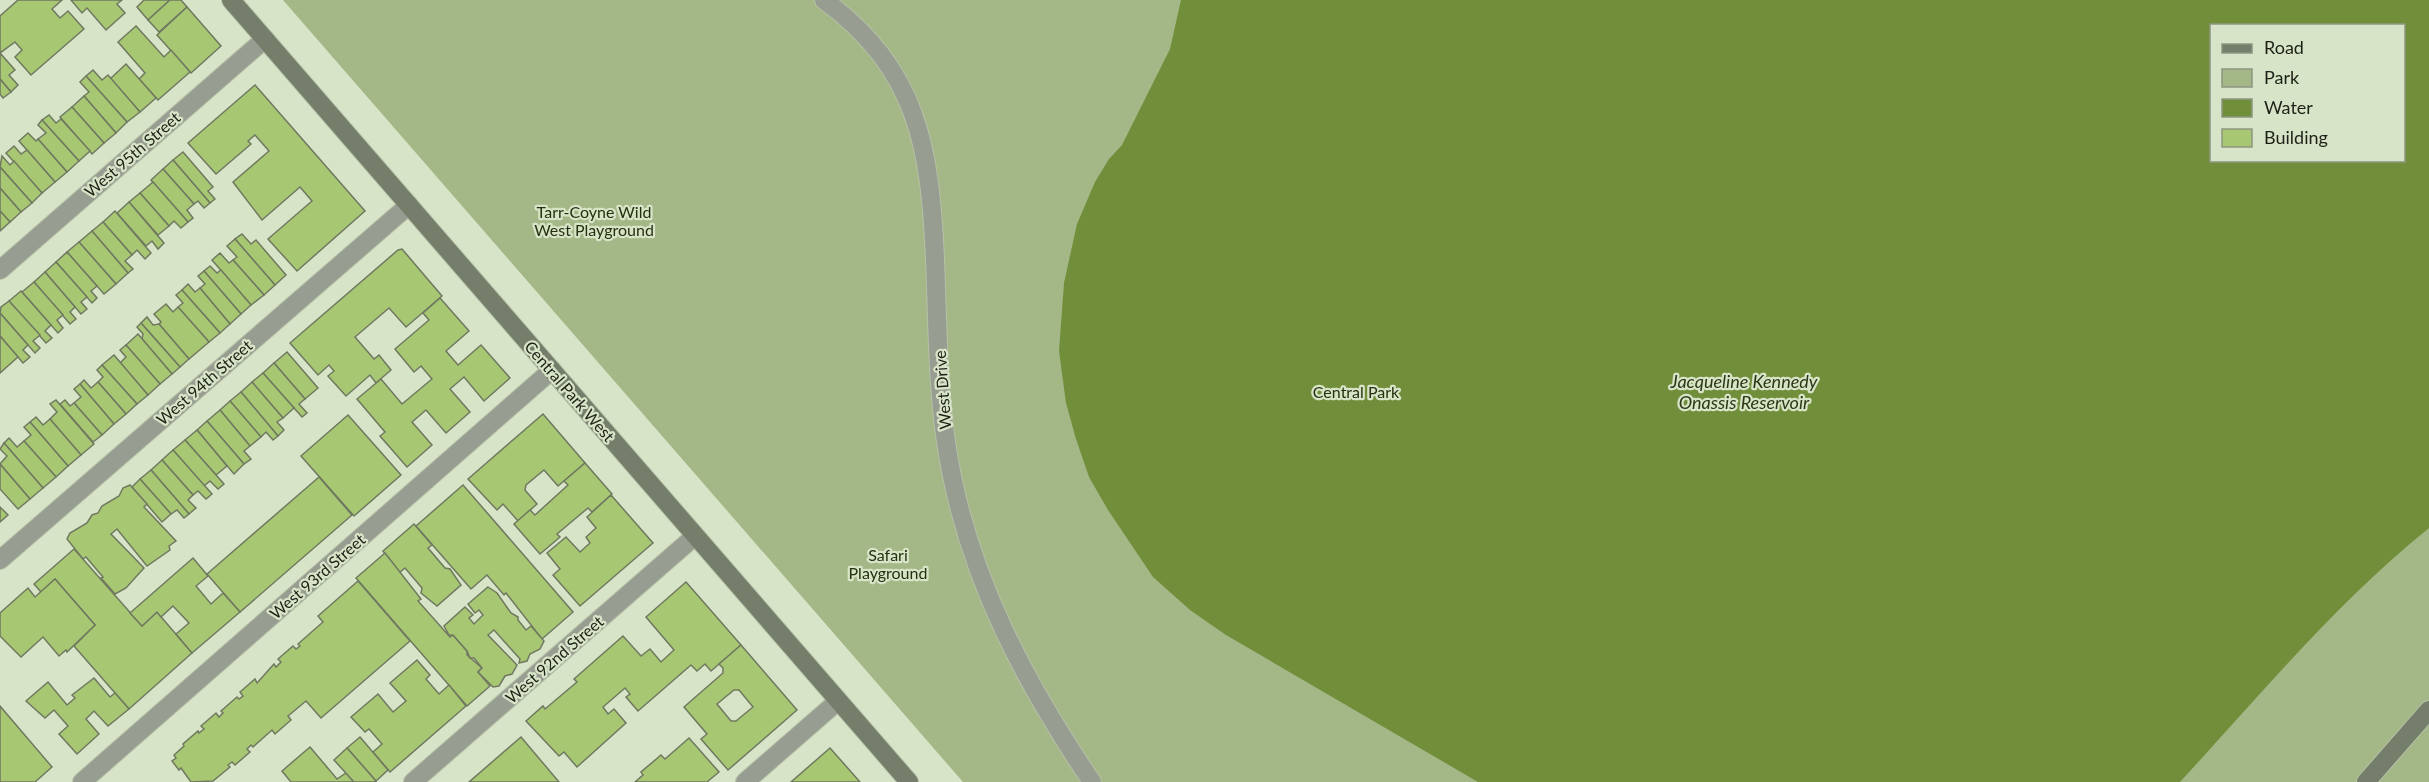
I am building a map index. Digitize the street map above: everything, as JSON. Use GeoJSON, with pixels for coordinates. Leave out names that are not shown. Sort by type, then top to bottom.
{"type":"FeatureCollection","features":[{"type":"Feature","properties":{"kind":"main road","name":"Central Park West"},"geometry":{"type":"LineString","coordinates":[[231,0],[909,782]]}},
{"type":"Feature","properties":{"kind":"main road"},"geometry":{"type":"LineString","coordinates":[[2366,782],[2429,710]]}},
{"type":"Feature","properties":{"kind":"street","name":"West Drive"},"geometry":{"type":"LineString","coordinates":[[824,0],[849,20],[875,48],[900,84],[917,124],[931,181],[943,419],[958,503],[975,562],[1011,646],[1033,689],[1092,782]]}},
{"type":"Feature","properties":{"kind":"street","name":"West 95th Street"},"geometry":{"type":"LineString","coordinates":[[0,270],[265,39]]}},
{"type":"Feature","properties":{"kind":"street","name":"West 94th Street"},"geometry":{"type":"LineString","coordinates":[[0,560],[409,205]]}},
{"type":"Feature","properties":{"kind":"street","name":"West 93rd Street"},"geometry":{"type":"LineString","coordinates":[[82,782],[552,370]]}},
{"type":"Feature","properties":{"kind":"street","name":"West 92nd Street"},"geometry":{"type":"LineString","coordinates":[[413,782],[695,536]]}},
{"type":"Feature","properties":{"kind":"street"},"geometry":{"type":"LineString","coordinates":[[745,782],[838,701]]}},
{"type":"Feature","properties":{"kind":"green space","name":"Jacqueline Kennedy Onassis Reservoir"},"geometry":{"type":"Polygon","coordinates":[[[283,0],[2429,0],[2429,782],[963,782],[283,0]]]}},
{"type":"Feature","properties":{"kind":"water","name":"Jacqueline Kennedy Onassis Reservoir"},"geometry":{"type":"Polygon","coordinates":[[[1181,0],[2429,0],[2429,528],[2331,618],[2180,782],[1478,782],[1226,635],[1190,610],[1153,577],[1089,477],[1066,403],[1059,351],[1064,283],[1077,224],[1095,182],[1109,159],[1122,145],[1170,49],[1181,0]]]}},
{"type":"Feature","properties":{"kind":"building"},"geometry":{"type":"Polygon","coordinates":[[[18,0],[62,0],[52,9],[60,18],[68,11],[84,29],[31,75],[15,57],[22,50],[15,42],[0,53],[0,16],[18,0]]]}},
{"type":"Feature","properties":{"kind":"building"},"geometry":{"type":"Polygon","coordinates":[[[71,0],[122,0],[117,4],[125,13],[106,30],[87,8],[82,13],[71,0]]]}},
{"type":"Feature","properties":{"kind":"building"},"geometry":{"type":"Polygon","coordinates":[[[144,0],[170,0],[148,20],[137,7],[144,0]]]}},
{"type":"Feature","properties":{"kind":"building"},"geometry":{"type":"Polygon","coordinates":[[[170,0],[181,0],[187,7],[159,32],[148,20],[170,0]]]}},
{"type":"Feature","properties":{"kind":"building"},"geometry":{"type":"Polygon","coordinates":[[[187,7],[221,46],[191,73],[157,35],[187,7]]]}},
{"type":"Feature","properties":{"kind":"building"},"geometry":{"type":"Polygon","coordinates":[[[136,26],[164,57],[171,50],[190,72],[158,100],[139,79],[145,73],[118,42],[136,26]]]}},
{"type":"Feature","properties":{"kind":"building"},"geometry":{"type":"Polygon","coordinates":[[[0,53],[15,70],[9,75],[18,85],[11,92],[0,79],[0,53]]]}},
{"type":"Feature","properties":{"kind":"building"},"geometry":{"type":"Polygon","coordinates":[[[126,64],[156,98],[140,112],[110,79],[126,64]]]}},
{"type":"Feature","properties":{"kind":"building"},"geometry":{"type":"Polygon","coordinates":[[[93,70],[102,80],[108,75],[140,112],[127,122],[86,76],[93,70]]]}},
{"type":"Feature","properties":{"kind":"building"},"geometry":{"type":"Polygon","coordinates":[[[86,76],[127,122],[116,133],[84,96],[89,92],[80,82],[86,76]]]}},
{"type":"Feature","properties":{"kind":"building"},"geometry":{"type":"Polygon","coordinates":[[[0,79],[11,92],[3,98],[0,94],[0,79]]]}},
{"type":"Feature","properties":{"kind":"building"},"geometry":{"type":"Polygon","coordinates":[[[255,85],[365,211],[297,271],[268,239],[312,201],[300,187],[262,220],[233,182],[269,151],[255,135],[248,141],[251,144],[216,174],[188,143],[255,85]]]}},
{"type":"Feature","properties":{"kind":"building"},"geometry":{"type":"Polygon","coordinates":[[[84,96],[116,133],[104,143],[72,107],[84,96]]]}},
{"type":"Feature","properties":{"kind":"building"},"geometry":{"type":"Polygon","coordinates":[[[72,107],[104,143],[92,154],[60,117],[72,107]]]}},
{"type":"Feature","properties":{"kind":"building"},"geometry":{"type":"Polygon","coordinates":[[[49,115],[56,123],[61,119],[90,151],[79,161],[42,120],[49,115]]]}},
{"type":"Feature","properties":{"kind":"building"},"geometry":{"type":"Polygon","coordinates":[[[42,120],[79,161],[67,172],[38,139],[46,133],[38,125],[42,120]]]}},
{"type":"Feature","properties":{"kind":"building"},"geometry":{"type":"Polygon","coordinates":[[[28,133],[36,141],[38,139],[67,172],[55,182],[19,141],[28,133]]]}},
{"type":"Feature","properties":{"kind":"building"},"geometry":{"type":"Polygon","coordinates":[[[14,146],[21,154],[27,150],[55,182],[42,193],[6,153],[14,146]]]}},
{"type":"Feature","properties":{"kind":"building"},"geometry":{"type":"Polygon","coordinates":[[[183,152],[213,187],[208,191],[215,199],[210,203],[173,160],[183,152]]]}},
{"type":"Feature","properties":{"kind":"building"},"geometry":{"type":"Polygon","coordinates":[[[2,156],[10,165],[14,161],[42,193],[32,203],[0,167],[2,156]]]}},
{"type":"Feature","properties":{"kind":"building"},"geometry":{"type":"Polygon","coordinates":[[[173,160],[210,203],[204,208],[198,201],[194,204],[163,169],[173,160]]]}},
{"type":"Feature","properties":{"kind":"building"},"geometry":{"type":"Polygon","coordinates":[[[0,167],[32,203],[21,212],[0,188],[0,167]]]}},
{"type":"Feature","properties":{"kind":"building"},"geometry":{"type":"Polygon","coordinates":[[[163,169],[194,204],[187,210],[193,218],[188,222],[151,180],[163,169]]]}},
{"type":"Feature","properties":{"kind":"building"},"geometry":{"type":"Polygon","coordinates":[[[153,182],[188,222],[181,228],[174,221],[169,226],[140,193],[153,182]]]}},
{"type":"Feature","properties":{"kind":"building"},"geometry":{"type":"Polygon","coordinates":[[[0,188],[21,212],[10,222],[0,211],[0,188]]]}},
{"type":"Feature","properties":{"kind":"building"},"geometry":{"type":"Polygon","coordinates":[[[140,193],[169,226],[158,235],[129,202],[140,193]]]}},
{"type":"Feature","properties":{"kind":"building"},"geometry":{"type":"Polygon","coordinates":[[[129,202],[164,243],[158,249],[152,241],[146,246],[117,213],[129,202]]]}},
{"type":"Feature","properties":{"kind":"building"},"geometry":{"type":"Polygon","coordinates":[[[0,211],[10,222],[0,231],[0,211]]]}},
{"type":"Feature","properties":{"kind":"building"},"geometry":{"type":"Polygon","coordinates":[[[115,211],[151,253],[145,259],[137,250],[132,255],[103,222],[115,211]]]}},
{"type":"Feature","properties":{"kind":"building"},"geometry":{"type":"Polygon","coordinates":[[[103,222],[132,255],[125,261],[133,269],[128,273],[92,231],[103,222]]]}},
{"type":"Feature","properties":{"kind":"building"},"geometry":{"type":"Polygon","coordinates":[[[92,231],[128,273],[116,284],[79,242],[92,231]]]}},
{"type":"Feature","properties":{"kind":"building"},"geometry":{"type":"Polygon","coordinates":[[[242,234],[251,244],[256,240],[286,275],[275,285],[235,239],[242,234]]]}},
{"type":"Feature","properties":{"kind":"building"},"geometry":{"type":"Polygon","coordinates":[[[235,239],[275,285],[264,295],[233,260],[237,257],[227,246],[235,239]]]}},
{"type":"Feature","properties":{"kind":"building"},"geometry":{"type":"Polygon","coordinates":[[[79,242],[116,284],[104,294],[67,252],[79,242]]]}},
{"type":"Feature","properties":{"kind":"building"},"geometry":{"type":"Polygon","coordinates":[[[402,249],[442,296],[406,327],[389,308],[355,337],[374,359],[379,355],[391,370],[376,383],[370,375],[346,396],[328,376],[334,371],[329,365],[318,375],[290,343],[398,250],[402,249]]]}},
{"type":"Feature","properties":{"kind":"building"},"geometry":{"type":"Polygon","coordinates":[[[67,252],[97,286],[91,291],[97,298],[92,303],[56,262],[67,252]]]}},
{"type":"Feature","properties":{"kind":"building"},"geometry":{"type":"Polygon","coordinates":[[[220,253],[229,263],[233,260],[264,295],[251,305],[212,260],[220,253]]]}},
{"type":"Feature","properties":{"kind":"building"},"geometry":{"type":"Polygon","coordinates":[[[56,262],[87,297],[81,302],[87,309],[81,314],[45,272],[56,262]]]}},
{"type":"Feature","properties":{"kind":"building"},"geometry":{"type":"Polygon","coordinates":[[[210,266],[217,273],[221,270],[251,305],[241,314],[204,271],[210,266]]]}},
{"type":"Feature","properties":{"kind":"building"},"geometry":{"type":"Polygon","coordinates":[[[204,271],[241,314],[230,324],[200,288],[205,284],[198,276],[204,271]]]}},
{"type":"Feature","properties":{"kind":"building"},"geometry":{"type":"Polygon","coordinates":[[[45,272],[75,307],[70,312],[76,319],[70,324],[34,282],[45,272]]]}},
{"type":"Feature","properties":{"kind":"building"},"geometry":{"type":"Polygon","coordinates":[[[34,282],[63,315],[57,320],[63,328],[58,333],[22,292],[34,282]]]}},
{"type":"Feature","properties":{"kind":"building"},"geometry":{"type":"Polygon","coordinates":[[[188,284],[195,292],[200,288],[230,324],[220,333],[182,290],[188,284]]]}},
{"type":"Feature","properties":{"kind":"building"},"geometry":{"type":"Polygon","coordinates":[[[182,290],[220,333],[209,342],[178,307],[183,303],[176,295],[182,290]]]}},
{"type":"Feature","properties":{"kind":"building"},"geometry":{"type":"Polygon","coordinates":[[[21,291],[51,325],[45,331],[52,338],[46,343],[9,301],[21,291]]]}},
{"type":"Feature","properties":{"kind":"building"},"geometry":{"type":"Polygon","coordinates":[[[440,298],[469,331],[446,351],[458,365],[481,345],[510,378],[484,401],[464,377],[450,389],[470,412],[446,433],[426,410],[412,422],[432,445],[407,467],[380,436],[385,432],[357,399],[381,379],[402,404],[432,379],[421,366],[414,372],[395,349],[429,320],[423,313],[440,298]]]}},
{"type":"Feature","properties":{"kind":"building"},"geometry":{"type":"Polygon","coordinates":[[[9,301],[40,335],[33,341],[40,348],[35,353],[0,313],[1,307],[9,301]]]}},
{"type":"Feature","properties":{"kind":"building"},"geometry":{"type":"Polygon","coordinates":[[[166,304],[173,312],[178,307],[209,342],[189,359],[159,324],[161,322],[154,314],[166,304]]]}},
{"type":"Feature","properties":{"kind":"building"},"geometry":{"type":"Polygon","coordinates":[[[0,313],[28,345],[23,350],[30,357],[23,363],[0,336],[0,313]]]}},
{"type":"Feature","properties":{"kind":"building"},"geometry":{"type":"Polygon","coordinates":[[[147,317],[153,325],[159,324],[189,359],[180,367],[141,323],[147,317]]]}},
{"type":"Feature","properties":{"kind":"building"},"geometry":{"type":"Polygon","coordinates":[[[141,323],[180,367],[172,374],[142,339],[143,334],[137,327],[141,323]]]}},
{"type":"Feature","properties":{"kind":"building"},"geometry":{"type":"Polygon","coordinates":[[[138,334],[172,374],[160,384],[126,345],[138,334]]]}},
{"type":"Feature","properties":{"kind":"building"},"geometry":{"type":"Polygon","coordinates":[[[0,336],[18,357],[0,373],[0,336]]]}},
{"type":"Feature","properties":{"kind":"building"},"geometry":{"type":"Polygon","coordinates":[[[126,345],[160,384],[148,395],[120,363],[126,357],[120,350],[126,345]]]}},
{"type":"Feature","properties":{"kind":"building"},"geometry":{"type":"Polygon","coordinates":[[[287,352],[318,388],[305,399],[274,363],[287,352]]]}},
{"type":"Feature","properties":{"kind":"building"},"geometry":{"type":"Polygon","coordinates":[[[114,355],[148,395],[137,404],[102,365],[114,355]]]}},
{"type":"Feature","properties":{"kind":"building"},"geometry":{"type":"Polygon","coordinates":[[[274,363],[305,399],[299,404],[307,413],[302,417],[263,373],[274,363]]]}},
{"type":"Feature","properties":{"kind":"building"},"geometry":{"type":"Polygon","coordinates":[[[102,365],[137,404],[126,414],[98,382],[103,377],[97,370],[102,365]]]}},
{"type":"Feature","properties":{"kind":"building"},"geometry":{"type":"Polygon","coordinates":[[[263,373],[294,408],[283,418],[252,382],[263,373]]]}},
{"type":"Feature","properties":{"kind":"building"},"geometry":{"type":"Polygon","coordinates":[[[84,380],[91,388],[98,382],[126,414],[114,424],[80,384],[84,380]]]}},
{"type":"Feature","properties":{"kind":"building"},"geometry":{"type":"Polygon","coordinates":[[[252,382],[283,418],[277,422],[284,430],[278,436],[241,392],[252,382]]]}},
{"type":"Feature","properties":{"kind":"building"},"geometry":{"type":"Polygon","coordinates":[[[80,384],[114,424],[102,435],[74,403],[81,397],[74,389],[80,384]]]}},
{"type":"Feature","properties":{"kind":"building"},"geometry":{"type":"Polygon","coordinates":[[[241,392],[278,436],[273,440],[266,432],[261,437],[230,401],[241,392]]]}},
{"type":"Feature","properties":{"kind":"building"},"geometry":{"type":"Polygon","coordinates":[[[56,400],[94,444],[81,455],[50,419],[57,412],[50,404],[56,400]]]}},
{"type":"Feature","properties":{"kind":"building"},"geometry":{"type":"Polygon","coordinates":[[[65,400],[70,406],[74,403],[102,435],[93,442],[60,404],[65,400]]]}},
{"type":"Feature","properties":{"kind":"building"},"geometry":{"type":"Polygon","coordinates":[[[230,401],[261,437],[250,446],[220,410],[230,401]]]}},
{"type":"Feature","properties":{"kind":"building"},"geometry":{"type":"Polygon","coordinates":[[[220,410],[250,446],[244,451],[251,459],[244,464],[207,421],[220,410]]]}},
{"type":"Feature","properties":{"kind":"building"},"geometry":{"type":"Polygon","coordinates":[[[543,414],[585,463],[558,486],[544,470],[526,485],[525,490],[537,504],[518,521],[503,504],[497,510],[468,479],[543,414]]]}},
{"type":"Feature","properties":{"kind":"building"},"geometry":{"type":"Polygon","coordinates":[[[348,415],[401,475],[354,516],[301,456],[348,415]]]}},
{"type":"Feature","properties":{"kind":"building"},"geometry":{"type":"Polygon","coordinates":[[[36,417],[43,425],[50,419],[81,455],[68,466],[30,422],[36,417]]]}},
{"type":"Feature","properties":{"kind":"building"},"geometry":{"type":"Polygon","coordinates":[[[207,421],[244,464],[234,474],[197,430],[207,421]]]}},
{"type":"Feature","properties":{"kind":"building"},"geometry":{"type":"Polygon","coordinates":[[[30,422],[68,466],[56,477],[24,441],[31,435],[24,427],[30,422]]]}},
{"type":"Feature","properties":{"kind":"building"},"geometry":{"type":"Polygon","coordinates":[[[197,430],[227,466],[216,475],[185,440],[197,430]]]}},
{"type":"Feature","properties":{"kind":"building"},"geometry":{"type":"Polygon","coordinates":[[[9,438],[17,447],[24,441],[56,477],[43,488],[4,443],[9,438]]]}},
{"type":"Feature","properties":{"kind":"building"},"geometry":{"type":"Polygon","coordinates":[[[185,440],[224,484],[218,489],[210,481],[204,486],[173,450],[185,440]]]}},
{"type":"Feature","properties":{"kind":"building"},"geometry":{"type":"Polygon","coordinates":[[[4,443],[43,488],[30,499],[0,464],[7,456],[0,449],[4,443]]]}},
{"type":"Feature","properties":{"kind":"building"},"geometry":{"type":"Polygon","coordinates":[[[173,450],[212,494],[206,499],[198,491],[193,495],[162,460],[173,450]]]}},
{"type":"Feature","properties":{"kind":"building"},"geometry":{"type":"Polygon","coordinates":[[[162,460],[193,495],[188,500],[196,508],[189,514],[151,470],[162,460]]]}},
{"type":"Feature","properties":{"kind":"building"},"geometry":{"type":"Polygon","coordinates":[[[585,463],[612,494],[592,512],[588,508],[557,534],[560,537],[540,554],[514,524],[530,510],[535,515],[568,485],[564,481],[585,463]]]}},
{"type":"Feature","properties":{"kind":"building"},"geometry":{"type":"Polygon","coordinates":[[[0,464],[30,499],[18,509],[0,489],[0,464]]]}},
{"type":"Feature","properties":{"kind":"building"},"geometry":{"type":"Polygon","coordinates":[[[151,470],[189,514],[184,518],[177,510],[171,514],[140,479],[151,470]]]}},
{"type":"Feature","properties":{"kind":"building"},"geometry":{"type":"Polygon","coordinates":[[[319,477],[352,515],[240,612],[207,574],[319,477]]]}},
{"type":"Feature","properties":{"kind":"building"},"geometry":{"type":"Polygon","coordinates":[[[140,479],[171,514],[162,522],[132,487],[140,479]]]}},
{"type":"Feature","properties":{"kind":"building"},"geometry":{"type":"Polygon","coordinates":[[[130,485],[147,504],[144,507],[176,541],[169,546],[170,550],[147,566],[117,529],[111,534],[144,568],[126,588],[115,594],[86,557],[83,559],[67,539],[70,533],[87,523],[102,506],[119,496],[123,488],[130,485]]]}},
{"type":"Feature","properties":{"kind":"building"},"geometry":{"type":"Polygon","coordinates":[[[463,485],[573,612],[542,639],[506,593],[504,595],[487,575],[471,589],[416,526],[463,485]]]}},
{"type":"Feature","properties":{"kind":"building"},"geometry":{"type":"Polygon","coordinates":[[[611,495],[653,543],[580,606],[553,575],[560,569],[547,553],[566,537],[580,552],[590,543],[586,537],[596,528],[587,517],[611,495]]]}},
{"type":"Feature","properties":{"kind":"building"},"geometry":{"type":"Polygon","coordinates":[[[0,507],[8,515],[0,522],[0,507]]]}},
{"type":"Feature","properties":{"kind":"building"},"geometry":{"type":"Polygon","coordinates":[[[414,524],[432,545],[428,548],[445,568],[450,569],[461,585],[437,606],[421,593],[422,588],[405,568],[399,573],[383,551],[414,524]]]}},
{"type":"Feature","properties":{"kind":"building"},"geometry":{"type":"Polygon","coordinates":[[[74,549],[142,626],[157,612],[192,653],[129,709],[74,646],[95,625],[55,579],[41,592],[34,584],[74,549]]]}},
{"type":"Feature","properties":{"kind":"building"},"geometry":{"type":"Polygon","coordinates":[[[385,553],[421,599],[418,601],[450,637],[453,635],[467,651],[467,655],[482,668],[478,672],[490,686],[467,706],[356,578],[385,553]]]}},
{"type":"Feature","properties":{"kind":"building"},"geometry":{"type":"Polygon","coordinates":[[[193,558],[208,576],[196,586],[211,604],[223,593],[240,612],[192,653],[176,634],[189,623],[173,606],[161,617],[157,612],[142,626],[130,613],[193,558]]]}},
{"type":"Feature","properties":{"kind":"building"},"geometry":{"type":"Polygon","coordinates":[[[55,579],[95,625],[67,652],[66,650],[59,656],[43,637],[21,657],[0,636],[0,613],[28,588],[35,597],[55,579]]]}},
{"type":"Feature","properties":{"kind":"building"},"geometry":{"type":"Polygon","coordinates":[[[358,581],[410,641],[321,718],[306,701],[288,716],[291,720],[275,734],[272,730],[253,747],[251,745],[247,749],[250,752],[235,765],[232,762],[228,765],[230,767],[213,781],[191,782],[181,768],[179,770],[172,761],[176,758],[174,755],[184,746],[183,744],[198,731],[199,733],[204,729],[201,726],[216,713],[219,717],[223,713],[221,711],[237,697],[239,699],[243,696],[240,692],[255,679],[257,683],[274,664],[276,667],[281,662],[278,659],[293,646],[296,649],[300,646],[298,644],[323,622],[318,616],[358,581]]]}},
{"type":"Feature","properties":{"kind":"building"},"geometry":{"type":"Polygon","coordinates":[[[686,582],[741,645],[711,671],[705,664],[697,671],[691,665],[638,711],[626,697],[630,694],[625,688],[603,707],[608,714],[614,709],[626,723],[577,767],[564,752],[559,756],[526,721],[543,706],[545,709],[577,682],[574,679],[623,636],[641,656],[650,649],[661,662],[674,650],[646,617],[686,582]]]}},
{"type":"Feature","properties":{"kind":"building"},"geometry":{"type":"Polygon","coordinates":[[[488,587],[497,593],[526,630],[531,626],[544,641],[540,649],[530,654],[527,661],[519,663],[520,659],[494,630],[488,635],[517,665],[512,674],[505,676],[499,686],[493,687],[478,672],[482,668],[474,658],[470,658],[467,651],[453,635],[449,635],[444,626],[465,607],[473,615],[469,618],[474,624],[483,615],[479,610],[475,613],[468,604],[488,587]]]}},
{"type":"Feature","properties":{"kind":"building"},"geometry":{"type":"Polygon","coordinates":[[[741,645],[797,710],[728,770],[701,739],[707,734],[684,707],[723,673],[723,668],[719,664],[741,645]],[[734,690],[717,704],[731,721],[736,721],[753,707],[739,690],[734,690]]]}},
{"type":"Feature","properties":{"kind":"building"},"geometry":{"type":"Polygon","coordinates":[[[417,660],[430,675],[426,679],[439,694],[449,685],[466,706],[390,772],[373,752],[382,744],[369,729],[365,732],[351,717],[378,694],[393,712],[406,701],[390,683],[417,660]]]}},
{"type":"Feature","properties":{"kind":"building"},"geometry":{"type":"Polygon","coordinates":[[[94,678],[110,697],[115,693],[129,709],[108,726],[94,711],[86,719],[99,734],[77,754],[59,734],[68,726],[54,710],[45,718],[26,701],[48,682],[67,705],[75,698],[72,695],[94,678]]]}},
{"type":"Feature","properties":{"kind":"building"},"geometry":{"type":"Polygon","coordinates":[[[0,706],[52,767],[35,782],[0,782],[0,706]]]}},
{"type":"Feature","properties":{"kind":"building"},"geometry":{"type":"Polygon","coordinates":[[[360,737],[388,770],[376,781],[347,748],[360,737]]]}},
{"type":"Feature","properties":{"kind":"building"},"geometry":{"type":"Polygon","coordinates":[[[521,737],[559,782],[469,782],[521,737]]]}},
{"type":"Feature","properties":{"kind":"building"},"geometry":{"type":"Polygon","coordinates":[[[689,738],[719,772],[707,782],[635,782],[643,775],[641,772],[661,755],[665,759],[689,738]]]}},
{"type":"Feature","properties":{"kind":"building"},"geometry":{"type":"Polygon","coordinates":[[[310,747],[337,779],[346,773],[354,782],[291,782],[282,771],[310,747]]]}},
{"type":"Feature","properties":{"kind":"building"},"geometry":{"type":"Polygon","coordinates":[[[347,748],[376,781],[354,782],[334,760],[347,748]]]}},
{"type":"Feature","properties":{"kind":"building"},"geometry":{"type":"Polygon","coordinates":[[[830,748],[860,782],[791,782],[830,748]]]}},
{"type":"Feature","properties":{"kind":"park label","name":"Tarr-Coyne Wild West Playground"},"geometry":{"type":"Point","coordinates":[594,220]}},
{"type":"Feature","properties":{"kind":"park label","name":"Central Park"},"geometry":{"type":"Point","coordinates":[1356,391]}},
{"type":"Feature","properties":{"kind":"park label","name":"Safari Playground"},"geometry":{"type":"Point","coordinates":[888,563]}}]}
